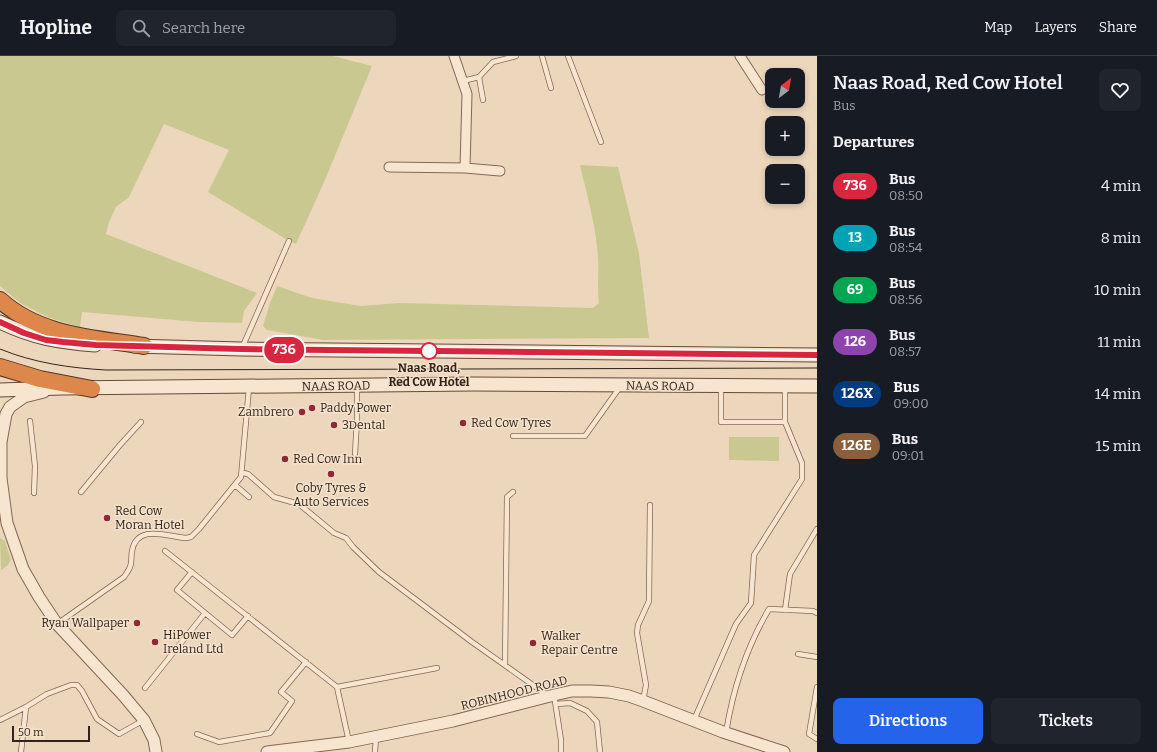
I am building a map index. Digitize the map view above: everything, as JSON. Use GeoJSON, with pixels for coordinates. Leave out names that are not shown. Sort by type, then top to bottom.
{"type":"FeatureCollection","features":[{"type":"Feature","properties":{"kind":"highway"},"geometry":{"type":"LineString","coordinates":[[0,300],[21,315],[70,334],[144,346]]}},
{"type":"Feature","properties":{"kind":"highway"},"geometry":{"type":"LineString","coordinates":[[0,367],[40,379],[92,388]]}},
{"type":"Feature","properties":{"kind":"main road"},"geometry":{"type":"LineString","coordinates":[[0,322],[32,336],[57,342],[96,345],[241,349],[817,355]]}},
{"type":"Feature","properties":{"kind":"main road","name":"NAAS ROAD"},"geometry":{"type":"LineString","coordinates":[[0,390],[61,388],[473,384],[817,386]]}},
{"type":"Feature","properties":{"kind":"street"},"geometry":{"type":"LineString","coordinates":[[454,56],[467,94],[465,168]]}},
{"type":"Feature","properties":{"kind":"street"},"geometry":{"type":"LineString","coordinates":[[740,56],[762,90]]}},
{"type":"Feature","properties":{"kind":"street"},"geometry":{"type":"LineString","coordinates":[[389,167],[465,168],[500,171]]}},
{"type":"Feature","properties":{"kind":"street"},"geometry":{"type":"LineString","coordinates":[[61,388],[24,397],[10,407],[6,414],[0,441],[3,523],[22,569],[57,624],[123,695],[144,720],[154,740],[156,752]]}},
{"type":"Feature","properties":{"kind":"street","name":"ROBINHOOD ROAD"},"geometry":{"type":"LineString","coordinates":[[267,752],[349,742],[376,737],[553,698],[572,691],[591,691],[629,696],[726,733],[784,752]]}},
{"type":"Feature","properties":{"kind":"lane"},"geometry":{"type":"LineString","coordinates":[[463,81],[479,77],[493,62],[516,56]]}},
{"type":"Feature","properties":{"kind":"lane"},"geometry":{"type":"LineString","coordinates":[[542,56],[551,88]]}},
{"type":"Feature","properties":{"kind":"lane"},"geometry":{"type":"LineString","coordinates":[[568,56],[601,142]]}},
{"type":"Feature","properties":{"kind":"lane"},"geometry":{"type":"LineString","coordinates":[[479,77],[483,100]]}},
{"type":"Feature","properties":{"kind":"lane"},"geometry":{"type":"LineString","coordinates":[[241,349],[289,241]]}},
{"type":"Feature","properties":{"kind":"lane"},"geometry":{"type":"LineString","coordinates":[[513,436],[585,436],[621,385]]}},
{"type":"Feature","properties":{"kind":"lane"},"geometry":{"type":"LineString","coordinates":[[354,454],[357,419],[357,386]]}},
{"type":"Feature","properties":{"kind":"lane"},"geometry":{"type":"LineString","coordinates":[[721,386],[721,422],[784,422]]}},
{"type":"Feature","properties":{"kind":"lane"},"geometry":{"type":"LineString","coordinates":[[694,720],[736,624],[751,603],[754,555],[802,479],[802,463],[784,422],[786,386]]}},
{"type":"Feature","properties":{"kind":"lane"},"geometry":{"type":"LineString","coordinates":[[57,624],[124,578],[131,566],[132,551],[135,542],[139,538],[147,533],[181,538],[191,537],[196,533],[235,485],[243,473],[243,451],[249,387]]}},
{"type":"Feature","properties":{"kind":"lane"},"geometry":{"type":"LineString","coordinates":[[30,421],[35,466],[34,493]]}},
{"type":"Feature","properties":{"kind":"lane"},"geometry":{"type":"LineString","coordinates":[[81,492],[141,422]]}},
{"type":"Feature","properties":{"kind":"lane"},"geometry":{"type":"LineString","coordinates":[[243,473],[248,474],[274,497],[299,504],[334,533],[346,538],[353,547],[379,572],[472,642],[553,698],[570,703],[587,711],[597,722],[600,752]]}},
{"type":"Feature","properties":{"kind":"lane"},"geometry":{"type":"LineString","coordinates":[[235,485],[249,497]]}},
{"type":"Feature","properties":{"kind":"lane"},"geometry":{"type":"LineString","coordinates":[[506,665],[507,497],[513,492]]}},
{"type":"Feature","properties":{"kind":"lane"},"geometry":{"type":"LineString","coordinates":[[643,701],[646,685],[637,633],[638,625],[649,601],[650,505]]}},
{"type":"Feature","properties":{"kind":"lane"},"geometry":{"type":"LineString","coordinates":[[785,610],[790,574],[817,530]]}},
{"type":"Feature","properties":{"kind":"lane"},"geometry":{"type":"LineString","coordinates":[[165,551],[337,687],[349,742]]}},
{"type":"Feature","properties":{"kind":"lane"},"geometry":{"type":"LineString","coordinates":[[192,572],[176,590],[232,635],[248,616]]}},
{"type":"Feature","properties":{"kind":"lane"},"geometry":{"type":"LineString","coordinates":[[726,733],[741,666],[756,630],[769,609],[813,611],[817,613]]}},
{"type":"Feature","properties":{"kind":"lane"},"geometry":{"type":"LineString","coordinates":[[145,688],[205,613]]}},
{"type":"Feature","properties":{"kind":"lane"},"geometry":{"type":"LineString","coordinates":[[798,654],[817,657]]}},
{"type":"Feature","properties":{"kind":"lane"},"geometry":{"type":"LineString","coordinates":[[197,734],[219,742],[270,732],[292,701],[281,692],[306,662]]}},
{"type":"Feature","properties":{"kind":"lane"},"geometry":{"type":"LineString","coordinates":[[337,687],[437,668]]}},
{"type":"Feature","properties":{"kind":"lane"},"geometry":{"type":"LineString","coordinates":[[0,720],[26,707],[46,694],[71,684],[77,686],[82,691],[96,720],[118,734],[144,720]]}},
{"type":"Feature","properties":{"kind":"lane"},"geometry":{"type":"LineString","coordinates":[[817,687],[809,734],[817,739]]}},
{"type":"Feature","properties":{"kind":"lane"},"geometry":{"type":"LineString","coordinates":[[553,698],[561,740],[561,752]]}},
{"type":"Feature","properties":{"kind":"lane"},"geometry":{"type":"LineString","coordinates":[[21,752],[26,707]]}},
{"type":"Feature","properties":{"kind":"lane"},"geometry":{"type":"LineString","coordinates":[[375,752],[376,737]]}},
{"type":"Feature","properties":{"kind":"shaded area"},"geometry":{"type":"Polygon","coordinates":[[[0,56],[333,56],[372,66],[325,180],[296,244],[208,192],[229,150],[164,124],[129,197],[116,207],[109,222],[106,234],[257,293],[244,311],[242,323],[198,322],[82,312],[80,327],[50,318],[20,303],[0,286],[0,56]]]}},
{"type":"Feature","properties":{"kind":"shaded area"},"geometry":{"type":"Polygon","coordinates":[[[580,165],[618,167],[639,253],[649,338],[323,340],[267,330],[263,326],[277,286],[312,298],[361,306],[399,303],[593,308],[599,303],[597,245],[580,165]]]}},
{"type":"Feature","properties":{"kind":"shaded area"},"geometry":{"type":"Polygon","coordinates":[[[729,437],[779,437],[779,461],[729,460],[729,437]]]}},
{"type":"Feature","properties":{"kind":"shaded area"},"geometry":{"type":"Polygon","coordinates":[[[0,538],[5,541],[11,560],[8,565],[1,570],[0,538]]]}},
{"type":"Feature","properties":{"kind":"tram line"},"geometry":{"type":"LineString","coordinates":[[0,349],[26,358],[52,364],[106,370],[817,368]]}},
{"type":"Feature","properties":{"kind":"bus line","name":"736"},"geometry":{"type":"LineString","coordinates":[[0,322],[16,330],[46,340],[96,345],[241,349],[817,355]]}},
{"type":"Feature","properties":{"kind":"place","name":"Naas Road, Red Cow Hotel"},"geometry":{"type":"Point","coordinates":[429,351]}},
{"type":"Feature","properties":{"kind":"place","name":"Paddy Power"},"geometry":{"type":"Point","coordinates":[312,408]}},
{"type":"Feature","properties":{"kind":"place","name":"Zambrero"},"geometry":{"type":"Point","coordinates":[302,412]}},
{"type":"Feature","properties":{"kind":"place","name":"Red Cow Tyres"},"geometry":{"type":"Point","coordinates":[463,423]}},
{"type":"Feature","properties":{"kind":"place","name":"3Dental"},"geometry":{"type":"Point","coordinates":[334,425]}},
{"type":"Feature","properties":{"kind":"place","name":"Red Cow Inn"},"geometry":{"type":"Point","coordinates":[285,459]}},
{"type":"Feature","properties":{"kind":"place","name":"Coby Tyres & Auto Services"},"geometry":{"type":"Point","coordinates":[331,474]}},
{"type":"Feature","properties":{"kind":"place","name":"Red Cow Moran Hotel"},"geometry":{"type":"Point","coordinates":[107,518]}},
{"type":"Feature","properties":{"kind":"place","name":"Ryan Wallpaper"},"geometry":{"type":"Point","coordinates":[137,623]}},
{"type":"Feature","properties":{"kind":"place","name":"HiPower Ireland Ltd"},"geometry":{"type":"Point","coordinates":[155,642]}},
{"type":"Feature","properties":{"kind":"place","name":"Walker Repair Centre"},"geometry":{"type":"Point","coordinates":[533,643]}}]}
